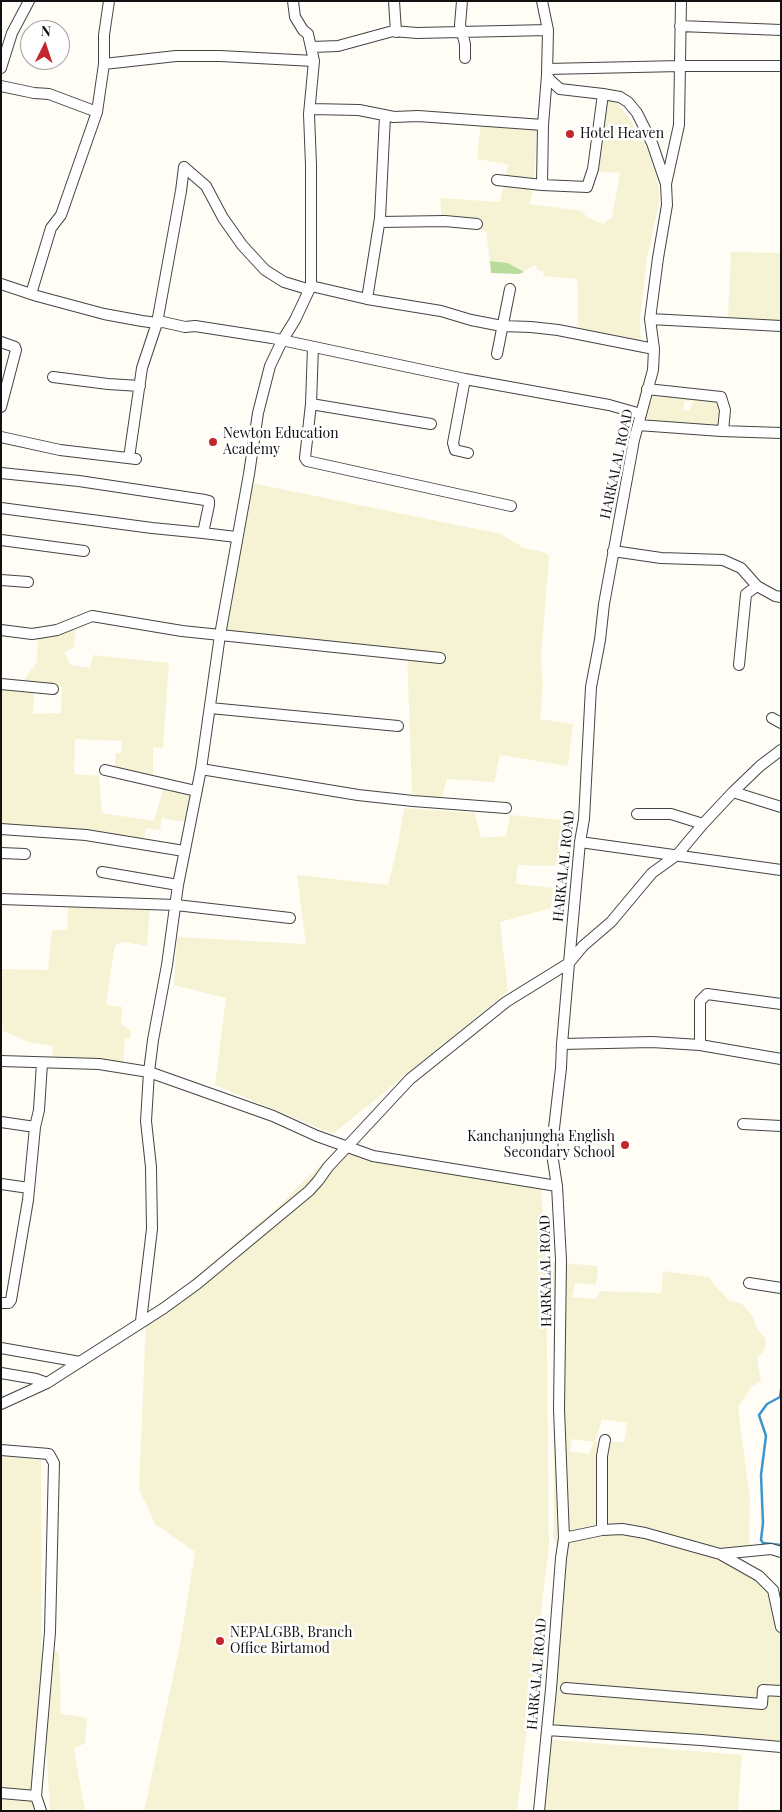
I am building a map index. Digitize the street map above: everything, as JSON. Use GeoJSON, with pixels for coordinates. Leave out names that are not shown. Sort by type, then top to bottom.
{"type":"FeatureCollection","features":[{"type":"Feature","properties":{"kind":"street"},"geometry":{"type":"LineString","coordinates":[[1,68],[12,32],[29,1]]}},
{"type":"Feature","properties":{"kind":"street"},"geometry":{"type":"LineString","coordinates":[[31,294],[51,228],[61,215],[97,112],[104,64],[104,35],[109,1]]}},
{"type":"Feature","properties":{"kind":"street"},"geometry":{"type":"LineString","coordinates":[[141,1321],[148,1276],[152,1229],[152,1190],[146,1120],[149,1072],[178,885],[201,769],[220,635],[258,413],[270,366],[310,289],[312,165],[309,114],[311,109],[314,61],[308,34],[302,30],[295,17],[293,1]]}},
{"type":"Feature","properties":{"kind":"street"},"geometry":{"type":"LineString","coordinates":[[394,1],[396,32]]}},
{"type":"Feature","properties":{"kind":"street"},"geometry":{"type":"LineString","coordinates":[[462,1],[460,25],[465,44],[465,58]]}},
{"type":"Feature","properties":{"kind":"street"},"geometry":{"type":"LineString","coordinates":[[542,1],[548,30],[542,185]]}},
{"type":"Feature","properties":{"kind":"street"},"geometry":{"type":"LineString","coordinates":[[666,184],[679,125],[681,1]]}},
{"type":"Feature","properties":{"kind":"street"},"geometry":{"type":"LineString","coordinates":[[680,26],[781,30]]}},
{"type":"Feature","properties":{"kind":"street"},"geometry":{"type":"LineString","coordinates":[[312,47],[338,46],[392,31],[548,30]]}},
{"type":"Feature","properties":{"kind":"street"},"geometry":{"type":"LineString","coordinates":[[104,64],[176,56],[239,56],[314,61]]}},
{"type":"Feature","properties":{"kind":"street"},"geometry":{"type":"LineString","coordinates":[[547,72],[680,66],[781,66]]}},
{"type":"Feature","properties":{"kind":"street","name":"HARKALAL ROAD"},"geometry":{"type":"LineString","coordinates":[[539,1811],[560,1558],[564,1538],[559,1409],[561,1260],[558,1186],[552,1154],[553,1136],[561,1068],[580,842],[584,819],[591,687],[613,551],[638,425],[653,370],[654,349],[650,319],[667,205],[666,184],[647,129],[637,112],[628,102],[620,97],[560,89],[550,80],[547,72]]}},
{"type":"Feature","properties":{"kind":"street"},"geometry":{"type":"LineString","coordinates":[[1,86],[34,94],[49,94],[97,112]]}},
{"type":"Feature","properties":{"kind":"street"},"geometry":{"type":"LineString","coordinates":[[497,180],[586,187],[593,169],[603,94]]}},
{"type":"Feature","properties":{"kind":"street"},"geometry":{"type":"LineString","coordinates":[[311,109],[359,110],[385,116],[418,116],[543,125]]}},
{"type":"Feature","properties":{"kind":"street"},"geometry":{"type":"LineString","coordinates":[[367,299],[380,222],[385,116]]}},
{"type":"Feature","properties":{"kind":"street"},"geometry":{"type":"LineString","coordinates":[[1,437],[60,450],[133,458],[142,368],[157,323],[184,167],[206,186],[223,218],[242,245],[265,270],[284,282],[304,288],[416,306],[502,326],[558,330],[654,349]]}},
{"type":"Feature","properties":{"kind":"street"},"geometry":{"type":"LineString","coordinates":[[380,222],[445,221],[477,224]]}},
{"type":"Feature","properties":{"kind":"street"},"geometry":{"type":"LineString","coordinates":[[1,284],[104,314],[185,327],[195,326],[282,341],[609,405],[641,414]]}},
{"type":"Feature","properties":{"kind":"street"},"geometry":{"type":"LineString","coordinates":[[497,354],[510,289]]}},
{"type":"Feature","properties":{"kind":"street"},"geometry":{"type":"LineString","coordinates":[[650,319],[781,326]]}},
{"type":"Feature","properties":{"kind":"street"},"geometry":{"type":"LineString","coordinates":[[1,342],[15,347],[16,350],[10,380],[1,407]]}},
{"type":"Feature","properties":{"kind":"street"},"geometry":{"type":"LineString","coordinates":[[313,347],[311,404],[304,458],[307,461],[511,506]]}},
{"type":"Feature","properties":{"kind":"street"},"geometry":{"type":"LineString","coordinates":[[53,377],[140,386]]}},
{"type":"Feature","properties":{"kind":"street"},"geometry":{"type":"LineString","coordinates":[[466,378],[453,447],[457,451],[468,453]]}},
{"type":"Feature","properties":{"kind":"street"},"geometry":{"type":"LineString","coordinates":[[647,389],[721,397],[725,410],[722,431]]}},
{"type":"Feature","properties":{"kind":"street"},"geometry":{"type":"LineString","coordinates":[[311,404],[431,424]]}},
{"type":"Feature","properties":{"kind":"street"},"geometry":{"type":"LineString","coordinates":[[638,425],[781,433]]}},
{"type":"Feature","properties":{"kind":"street"},"geometry":{"type":"LineString","coordinates":[[1,473],[88,482],[209,501],[203,533]]}},
{"type":"Feature","properties":{"kind":"street"},"geometry":{"type":"LineString","coordinates":[[1,508],[236,538]]}},
{"type":"Feature","properties":{"kind":"street"},"geometry":{"type":"LineString","coordinates":[[1,540],[84,551]]}},
{"type":"Feature","properties":{"kind":"street"},"geometry":{"type":"LineString","coordinates":[[613,551],[661,558],[723,560],[741,568],[757,586],[775,596],[781,597]]}},
{"type":"Feature","properties":{"kind":"street"},"geometry":{"type":"LineString","coordinates":[[1,580],[28,582]]}},
{"type":"Feature","properties":{"kind":"street"},"geometry":{"type":"LineString","coordinates":[[739,665],[746,594],[757,586]]}},
{"type":"Feature","properties":{"kind":"street"},"geometry":{"type":"LineString","coordinates":[[1,630],[32,634],[57,630],[92,616],[182,631],[440,658]]}},
{"type":"Feature","properties":{"kind":"street"},"geometry":{"type":"LineString","coordinates":[[1,684],[53,689]]}},
{"type":"Feature","properties":{"kind":"street"},"geometry":{"type":"LineString","coordinates":[[210,708],[398,726]]}},
{"type":"Feature","properties":{"kind":"street"},"geometry":{"type":"LineString","coordinates":[[1,1404],[47,1382],[164,1308],[197,1284],[308,1191],[410,1079],[506,1002],[569,963],[583,946],[611,922],[652,873],[677,855],[733,792],[760,766],[781,750]]}},
{"type":"Feature","properties":{"kind":"street"},"geometry":{"type":"LineString","coordinates":[[201,769],[358,795],[506,808]]}},
{"type":"Feature","properties":{"kind":"street"},"geometry":{"type":"LineString","coordinates":[[105,770],[196,791]]}},
{"type":"Feature","properties":{"kind":"street"},"geometry":{"type":"LineString","coordinates":[[733,792],[781,807]]}},
{"type":"Feature","properties":{"kind":"street"},"geometry":{"type":"LineString","coordinates":[[637,814],[671,814],[703,824]]}},
{"type":"Feature","properties":{"kind":"street"},"geometry":{"type":"LineString","coordinates":[[1,829],[86,836],[184,851]]}},
{"type":"Feature","properties":{"kind":"street"},"geometry":{"type":"LineString","coordinates":[[580,842],[781,870]]}},
{"type":"Feature","properties":{"kind":"street"},"geometry":{"type":"LineString","coordinates":[[1,853],[24,854]]}},
{"type":"Feature","properties":{"kind":"street"},"geometry":{"type":"LineString","coordinates":[[102,872],[178,885]]}},
{"type":"Feature","properties":{"kind":"street"},"geometry":{"type":"LineString","coordinates":[[1,899],[176,904],[290,918]]}},
{"type":"Feature","properties":{"kind":"street"},"geometry":{"type":"LineString","coordinates":[[700,1045],[700,1001],[707,994],[781,1004]]}},
{"type":"Feature","properties":{"kind":"street"},"geometry":{"type":"LineString","coordinates":[[562,1044],[652,1042],[700,1045],[781,1059]]}},
{"type":"Feature","properties":{"kind":"street"},"geometry":{"type":"LineString","coordinates":[[1,1061],[99,1064],[149,1072],[273,1116],[317,1136],[373,1156],[558,1186]]}},
{"type":"Feature","properties":{"kind":"street"},"geometry":{"type":"LineString","coordinates":[[1,1303],[9,1303],[11,1300],[29,1188],[35,1127],[39,1110],[42,1062]]}},
{"type":"Feature","properties":{"kind":"street"},"geometry":{"type":"LineString","coordinates":[[1,1122],[35,1127]]}},
{"type":"Feature","properties":{"kind":"street"},"geometry":{"type":"LineString","coordinates":[[743,1124],[781,1126]]}},
{"type":"Feature","properties":{"kind":"street"},"geometry":{"type":"LineString","coordinates":[[1,1184],[29,1188]]}},
{"type":"Feature","properties":{"kind":"street"},"geometry":{"type":"LineString","coordinates":[[749,1282],[781,1288]]}},
{"type":"Feature","properties":{"kind":"street"},"geometry":{"type":"LineString","coordinates":[[1,1348],[80,1362]]}},
{"type":"Feature","properties":{"kind":"street"},"geometry":{"type":"LineString","coordinates":[[1,1373],[47,1382]]}},
{"type":"Feature","properties":{"kind":"street"},"geometry":{"type":"LineString","coordinates":[[1,1396],[15,1398]]}},
{"type":"Feature","properties":{"kind":"street"},"geometry":{"type":"LineString","coordinates":[[602,1530],[602,1456],[605,1440]]}},
{"type":"Feature","properties":{"kind":"street"},"geometry":{"type":"LineString","coordinates":[[1,1450],[49,1454],[54,1464],[50,1632],[36,1796],[41,1811]]}},
{"type":"Feature","properties":{"kind":"street"},"geometry":{"type":"LineString","coordinates":[[564,1538],[602,1530],[622,1530],[645,1533],[720,1554],[760,1576],[773,1590],[781,1628]]}},
{"type":"Feature","properties":{"kind":"street"},"geometry":{"type":"LineString","coordinates":[[720,1554],[770,1549],[781,1552]]}},
{"type":"Feature","properties":{"kind":"street"},"geometry":{"type":"LineString","coordinates":[[566,1688],[762,1704],[763,1690],[781,1691]]}},
{"type":"Feature","properties":{"kind":"street"},"geometry":{"type":"LineString","coordinates":[[547,1730],[781,1747]]}},
{"type":"Feature","properties":{"kind":"street"},"geometry":{"type":"LineString","coordinates":[[1,1793],[36,1796]]}},
{"type":"Feature","properties":{"kind":"shaded area"},"geometry":{"type":"Polygon","coordinates":[[[605,96],[618,104],[632,122],[647,149],[659,188],[659,204],[647,258],[640,318],[641,349],[578,334],[577,279],[543,276],[544,271],[538,270],[535,265],[524,272],[508,263],[490,261],[486,231],[442,222],[440,198],[500,202],[508,164],[477,159],[481,122],[537,123],[534,188],[529,204],[582,211],[587,217],[603,224],[612,217],[620,173],[594,171],[605,96]]]}},
{"type":"Feature","properties":{"kind":"shaded area"},"geometry":{"type":"Polygon","coordinates":[[[731,252],[781,253],[781,321],[728,318],[731,252]]]}},
{"type":"Feature","properties":{"kind":"shaded area"},"geometry":{"type":"Polygon","coordinates":[[[641,387],[690,396],[691,401],[685,401],[683,410],[690,411],[694,396],[720,398],[723,407],[720,430],[631,424],[641,387]]]}},
{"type":"Feature","properties":{"kind":"shaded area"},"geometry":{"type":"Polygon","coordinates":[[[247,482],[501,534],[524,548],[544,552],[549,556],[541,658],[543,685],[540,719],[573,724],[568,766],[500,755],[494,782],[447,779],[442,798],[412,794],[407,652],[220,635],[247,482]]]}},
{"type":"Feature","properties":{"kind":"shaded area"},"geometry":{"type":"Polygon","coordinates":[[[76,627],[74,647],[64,652],[71,665],[90,668],[93,655],[169,663],[163,748],[153,747],[153,777],[114,769],[116,753],[121,753],[122,741],[75,739],[74,774],[99,776],[102,813],[154,821],[164,786],[190,793],[186,822],[162,818],[160,830],[146,828],[144,841],[1,827],[1,689],[34,692],[33,714],[61,713],[62,687],[24,684],[25,679],[37,662],[38,636],[76,627]]]}},
{"type":"Feature","properties":{"kind":"shaded area"},"geometry":{"type":"Polygon","coordinates":[[[404,808],[475,813],[481,838],[506,836],[510,815],[562,820],[558,866],[518,865],[516,884],[553,888],[551,908],[500,922],[508,991],[333,1134],[215,1085],[226,998],[174,985],[177,937],[306,944],[297,875],[388,885],[404,808]]]}},
{"type":"Feature","properties":{"kind":"shaded area"},"geometry":{"type":"Polygon","coordinates":[[[68,907],[150,910],[147,946],[126,942],[116,944],[114,950],[106,1005],[122,1007],[121,1024],[131,1030],[130,1038],[125,1038],[123,1068],[54,1061],[52,1046],[28,1042],[3,1031],[1,969],[48,970],[52,930],[67,930],[68,907]]]}},
{"type":"Feature","properties":{"kind":"shaded area"},"geometry":{"type":"Polygon","coordinates":[[[338,1148],[541,1187],[546,1258],[549,1546],[517,1811],[144,1811],[180,1645],[195,1552],[155,1524],[139,1489],[146,1320],[281,1204],[338,1148]]]}},
{"type":"Feature","properties":{"kind":"shaded area"},"geometry":{"type":"Polygon","coordinates":[[[553,1262],[598,1266],[596,1285],[575,1283],[572,1297],[595,1299],[600,1291],[661,1293],[663,1271],[708,1277],[729,1301],[741,1303],[752,1315],[757,1329],[766,1339],[765,1349],[757,1358],[761,1381],[752,1386],[738,1407],[750,1500],[749,1540],[752,1551],[721,1553],[773,1590],[781,1628],[781,1747],[547,1730],[561,1558],[553,1536],[553,1262]],[[602,1419],[595,1442],[624,1442],[627,1423],[602,1419]],[[572,1439],[570,1451],[589,1454],[594,1442],[572,1439]]]}},
{"type":"Feature","properties":{"kind":"shaded area"},"geometry":{"type":"Polygon","coordinates":[[[1,1456],[41,1460],[42,1811],[1,1811],[1,1456]]]}},
{"type":"Feature","properties":{"kind":"shaded area"},"geometry":{"type":"Polygon","coordinates":[[[48,1649],[59,1652],[61,1714],[87,1718],[85,1743],[74,1749],[85,1811],[50,1811],[44,1713],[48,1649]]]}},
{"type":"Feature","properties":{"kind":"shaded area"},"geometry":{"type":"Polygon","coordinates":[[[545,1739],[742,1755],[738,1811],[538,1811],[545,1739]]]}},
{"type":"Feature","properties":{"kind":"green space"},"geometry":{"type":"Polygon","coordinates":[[[490,261],[508,263],[524,272],[519,274],[491,273],[490,261]]]}},
{"type":"Feature","properties":{"kind":"waterway"},"geometry":{"type":"LineString","coordinates":[[781,1390],[780,1397],[767,1404],[759,1415],[766,1436],[761,1475],[763,1523],[761,1540],[763,1543],[781,1545]]}},
{"type":"Feature","properties":{"kind":"place","name":"Hotel Heaven"},"geometry":{"type":"Point","coordinates":[570,134]}},
{"type":"Feature","properties":{"kind":"place","name":"Newton Education Academy"},"geometry":{"type":"Point","coordinates":[213,442]}},
{"type":"Feature","properties":{"kind":"place","name":"Kanchanjungha English Secondary School"},"geometry":{"type":"Point","coordinates":[625,1145]}},
{"type":"Feature","properties":{"kind":"place","name":"NEPALGBB, Branch Office Birtamod"},"geometry":{"type":"Point","coordinates":[220,1641]}}]}
